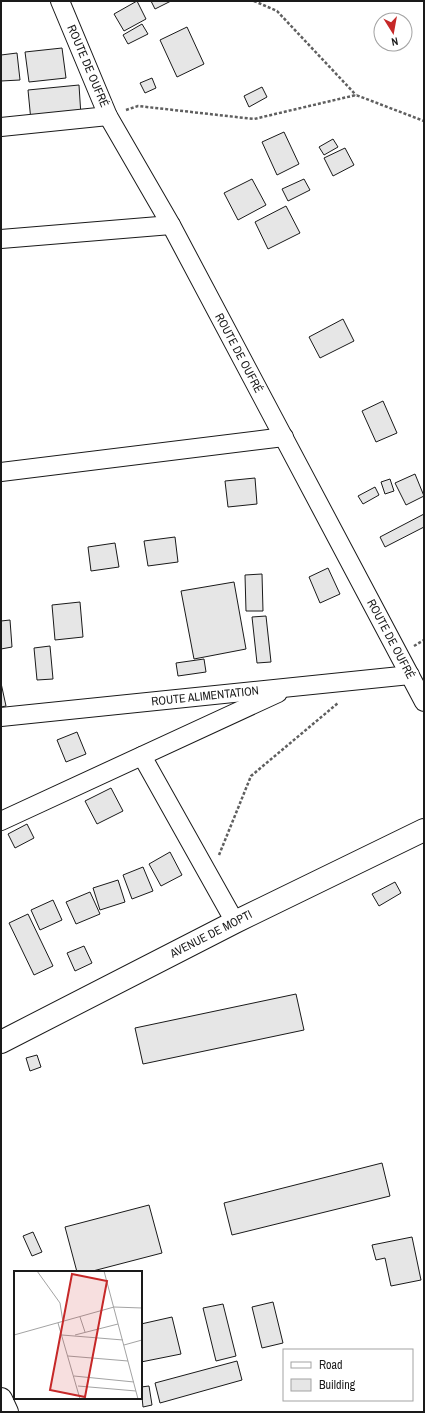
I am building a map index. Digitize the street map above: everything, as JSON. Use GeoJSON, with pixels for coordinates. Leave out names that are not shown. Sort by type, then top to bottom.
{"type":"FeatureCollection","features":[{"type":"Feature","properties":{"kind":"street","name":"ROUTE DE OUFRÉ"},"geometry":{"type":"LineString","coordinates":[[60,1],[108,116],[171,225],[424,702]]}},
{"type":"Feature","properties":{"kind":"street"},"geometry":{"type":"LineString","coordinates":[[1,127],[108,116]]}},
{"type":"Feature","properties":{"kind":"street"},"geometry":{"type":"LineString","coordinates":[[1,239],[171,225]]}},
{"type":"Feature","properties":{"kind":"street"},"geometry":{"type":"LineString","coordinates":[[1,472],[284,437]]}},
{"type":"Feature","properties":{"kind":"street","name":"ROUTE ALIMENTATION"},"geometry":{"type":"LineString","coordinates":[[1,717],[410,675]]}},
{"type":"Feature","properties":{"kind":"street"},"geometry":{"type":"LineString","coordinates":[[1,821],[291,687]]}},
{"type":"Feature","properties":{"kind":"street"},"geometry":{"type":"LineString","coordinates":[[142,756],[235,922]]}},
{"type":"Feature","properties":{"kind":"street","name":"AVENUE DE MOPTI"},"geometry":{"type":"LineString","coordinates":[[1,1042],[235,922],[423,833]]}},
{"type":"Feature","properties":{"kind":"street"},"geometry":{"type":"LineString","coordinates":[[1,1399],[7,1412]]}},
{"type":"Feature","properties":{"kind":"path"},"geometry":{"type":"LineString","coordinates":[[254,1],[277,11],[356,95],[424,121]]}},
{"type":"Feature","properties":{"kind":"path"},"geometry":{"type":"LineString","coordinates":[[108,116],[138,106],[254,119],[356,95]]}},
{"type":"Feature","properties":{"kind":"path"},"geometry":{"type":"LineString","coordinates":[[400,656],[424,640]]}},
{"type":"Feature","properties":{"kind":"path"},"geometry":{"type":"LineString","coordinates":[[210,877],[251,776],[342,700]]}},
{"type":"Feature","properties":{"kind":"building"},"geometry":{"type":"Polygon","coordinates":[[[137,1],[146,19],[124,31],[114,14],[137,1]]]}},
{"type":"Feature","properties":{"kind":"building"},"geometry":{"type":"Polygon","coordinates":[[[151,1],[171,1],[155,9],[151,1]]]}},
{"type":"Feature","properties":{"kind":"building"},"geometry":{"type":"Polygon","coordinates":[[[142,24],[148,34],[128,44],[123,35],[142,24]]]}},
{"type":"Feature","properties":{"kind":"building"},"geometry":{"type":"Polygon","coordinates":[[[187,27],[204,64],[177,77],[160,40],[187,27]]]}},
{"type":"Feature","properties":{"kind":"building"},"geometry":{"type":"Polygon","coordinates":[[[62,48],[66,78],[29,82],[25,52],[62,48]]]}},
{"type":"Feature","properties":{"kind":"building"},"geometry":{"type":"Polygon","coordinates":[[[17,53],[20,80],[1,81],[1,55],[17,53]]]}},
{"type":"Feature","properties":{"kind":"building"},"geometry":{"type":"Polygon","coordinates":[[[152,78],[156,88],[145,93],[140,83],[152,78]]]}},
{"type":"Feature","properties":{"kind":"building"},"geometry":{"type":"Polygon","coordinates":[[[79,85],[81,116],[31,121],[28,90],[79,85]]]}},
{"type":"Feature","properties":{"kind":"building"},"geometry":{"type":"Polygon","coordinates":[[[262,87],[267,97],[249,107],[244,96],[262,87]]]}},
{"type":"Feature","properties":{"kind":"building"},"geometry":{"type":"Polygon","coordinates":[[[284,132],[299,164],[277,175],[262,142],[284,132]]]}},
{"type":"Feature","properties":{"kind":"building"},"geometry":{"type":"Polygon","coordinates":[[[333,139],[338,147],[324,155],[319,147],[333,139]]]}},
{"type":"Feature","properties":{"kind":"building"},"geometry":{"type":"Polygon","coordinates":[[[345,148],[354,165],[333,176],[324,158],[345,148]]]}},
{"type":"Feature","properties":{"kind":"building"},"geometry":{"type":"Polygon","coordinates":[[[252,179],[266,205],[238,220],[224,193],[252,179]]]}},
{"type":"Feature","properties":{"kind":"building"},"geometry":{"type":"Polygon","coordinates":[[[304,179],[310,190],[288,201],[282,189],[304,179]]]}},
{"type":"Feature","properties":{"kind":"building"},"geometry":{"type":"Polygon","coordinates":[[[286,206],[300,233],[268,249],[255,222],[286,206]]]}},
{"type":"Feature","properties":{"kind":"building"},"geometry":{"type":"Polygon","coordinates":[[[343,319],[354,341],[320,358],[309,337],[343,319]]]}},
{"type":"Feature","properties":{"kind":"building"},"geometry":{"type":"Polygon","coordinates":[[[383,401],[397,433],[376,442],[362,411],[383,401]]]}},
{"type":"Feature","properties":{"kind":"building"},"geometry":{"type":"Polygon","coordinates":[[[415,474],[424,496],[406,505],[395,483],[415,474]]]}},
{"type":"Feature","properties":{"kind":"building"},"geometry":{"type":"Polygon","coordinates":[[[255,478],[257,504],[228,507],[225,481],[255,478]]]}},
{"type":"Feature","properties":{"kind":"building"},"geometry":{"type":"Polygon","coordinates":[[[390,479],[394,491],[385,494],[381,482],[390,479]]]}},
{"type":"Feature","properties":{"kind":"building"},"geometry":{"type":"Polygon","coordinates":[[[375,487],[379,495],[363,504],[358,496],[375,487]]]}},
{"type":"Feature","properties":{"kind":"building"},"geometry":{"type":"Polygon","coordinates":[[[424,514],[424,527],[385,547],[380,537],[424,514]]]}},
{"type":"Feature","properties":{"kind":"building"},"geometry":{"type":"Polygon","coordinates":[[[175,537],[178,562],[148,566],[144,541],[175,537]]]}},
{"type":"Feature","properties":{"kind":"building"},"geometry":{"type":"Polygon","coordinates":[[[115,543],[119,567],[91,571],[88,547],[115,543]]]}},
{"type":"Feature","properties":{"kind":"building"},"geometry":{"type":"Polygon","coordinates":[[[328,568],[340,594],[320,603],[309,577],[328,568]]]}},
{"type":"Feature","properties":{"kind":"building"},"geometry":{"type":"Polygon","coordinates":[[[262,574],[263,611],[246,611],[245,575],[262,574]]]}},
{"type":"Feature","properties":{"kind":"building"},"geometry":{"type":"Polygon","coordinates":[[[234,582],[246,649],[194,659],[181,591],[234,582]]]}},
{"type":"Feature","properties":{"kind":"building"},"geometry":{"type":"Polygon","coordinates":[[[80,602],[83,637],[55,640],[52,605],[80,602]]]}},
{"type":"Feature","properties":{"kind":"building"},"geometry":{"type":"Polygon","coordinates":[[[266,616],[271,662],[257,663],[252,617],[266,616]]]}},
{"type":"Feature","properties":{"kind":"building"},"geometry":{"type":"Polygon","coordinates":[[[10,620],[12,647],[1,649],[1,621],[10,620]]]}},
{"type":"Feature","properties":{"kind":"building"},"geometry":{"type":"Polygon","coordinates":[[[50,646],[53,679],[37,680],[34,648],[50,646]]]}},
{"type":"Feature","properties":{"kind":"building"},"geometry":{"type":"Polygon","coordinates":[[[204,659],[206,672],[178,676],[176,663],[204,659]]]}},
{"type":"Feature","properties":{"kind":"building"},"geometry":{"type":"Polygon","coordinates":[[[1,683],[6,706],[1,707],[1,683]]]}},
{"type":"Feature","properties":{"kind":"building"},"geometry":{"type":"Polygon","coordinates":[[[77,732],[86,754],[66,762],[57,740],[77,732]]]}},
{"type":"Feature","properties":{"kind":"building"},"geometry":{"type":"Polygon","coordinates":[[[111,788],[123,811],[97,824],[85,801],[111,788]]]}},
{"type":"Feature","properties":{"kind":"building"},"geometry":{"type":"Polygon","coordinates":[[[27,824],[34,838],[15,848],[8,834],[27,824]]]}},
{"type":"Feature","properties":{"kind":"building"},"geometry":{"type":"Polygon","coordinates":[[[170,852],[182,875],[161,886],[149,864],[170,852]]]}},
{"type":"Feature","properties":{"kind":"building"},"geometry":{"type":"Polygon","coordinates":[[[143,867],[153,891],[132,899],[123,875],[143,867]]]}},
{"type":"Feature","properties":{"kind":"building"},"geometry":{"type":"Polygon","coordinates":[[[118,880],[125,902],[100,910],[93,888],[118,880]]]}},
{"type":"Feature","properties":{"kind":"building"},"geometry":{"type":"Polygon","coordinates":[[[395,882],[401,893],[379,906],[372,894],[395,882]]]}},
{"type":"Feature","properties":{"kind":"building"},"geometry":{"type":"Polygon","coordinates":[[[90,892],[100,914],[76,924],[66,902],[90,892]]]}},
{"type":"Feature","properties":{"kind":"building"},"geometry":{"type":"Polygon","coordinates":[[[53,900],[62,920],[40,930],[31,910],[53,900]]]}},
{"type":"Feature","properties":{"kind":"building"},"geometry":{"type":"Polygon","coordinates":[[[28,914],[53,966],[34,975],[9,923],[28,914]]]}},
{"type":"Feature","properties":{"kind":"building"},"geometry":{"type":"Polygon","coordinates":[[[84,946],[92,963],[75,971],[67,953],[84,946]]]}},
{"type":"Feature","properties":{"kind":"building"},"geometry":{"type":"Polygon","coordinates":[[[296,994],[304,1030],[143,1064],[135,1028],[296,994]]]}},
{"type":"Feature","properties":{"kind":"building"},"geometry":{"type":"Polygon","coordinates":[[[37,1055],[41,1067],[30,1071],[26,1058],[37,1055]]]}},
{"type":"Feature","properties":{"kind":"building"},"geometry":{"type":"Polygon","coordinates":[[[382,1163],[390,1196],[232,1235],[224,1203],[382,1163]]]}},
{"type":"Feature","properties":{"kind":"building"},"geometry":{"type":"Polygon","coordinates":[[[149,1205],[162,1253],[93,1271],[77,1271],[65,1227],[149,1205]]]}},
{"type":"Feature","properties":{"kind":"building"},"geometry":{"type":"Polygon","coordinates":[[[33,1232],[42,1252],[32,1256],[23,1236],[33,1232]]]}},
{"type":"Feature","properties":{"kind":"building"},"geometry":{"type":"Polygon","coordinates":[[[412,1237],[421,1280],[391,1286],[385,1258],[376,1260],[372,1245],[412,1237]]]}},
{"type":"Feature","properties":{"kind":"building"},"geometry":{"type":"Polygon","coordinates":[[[273,1302],[283,1343],[262,1348],[252,1307],[273,1302]]]}},
{"type":"Feature","properties":{"kind":"building"},"geometry":{"type":"Polygon","coordinates":[[[223,1304],[236,1356],[216,1361],[203,1308],[223,1304]]]}},
{"type":"Feature","properties":{"kind":"building"},"geometry":{"type":"Polygon","coordinates":[[[172,1317],[181,1354],[142,1362],[142,1324],[172,1317]]]}},
{"type":"Feature","properties":{"kind":"building"},"geometry":{"type":"Polygon","coordinates":[[[237,1361],[242,1380],[160,1403],[155,1383],[237,1361]]]}},
{"type":"Feature","properties":{"kind":"building"},"geometry":{"type":"Polygon","coordinates":[[[149,1386],[152,1405],[143,1407],[142,1387],[149,1386]]]}}]}
